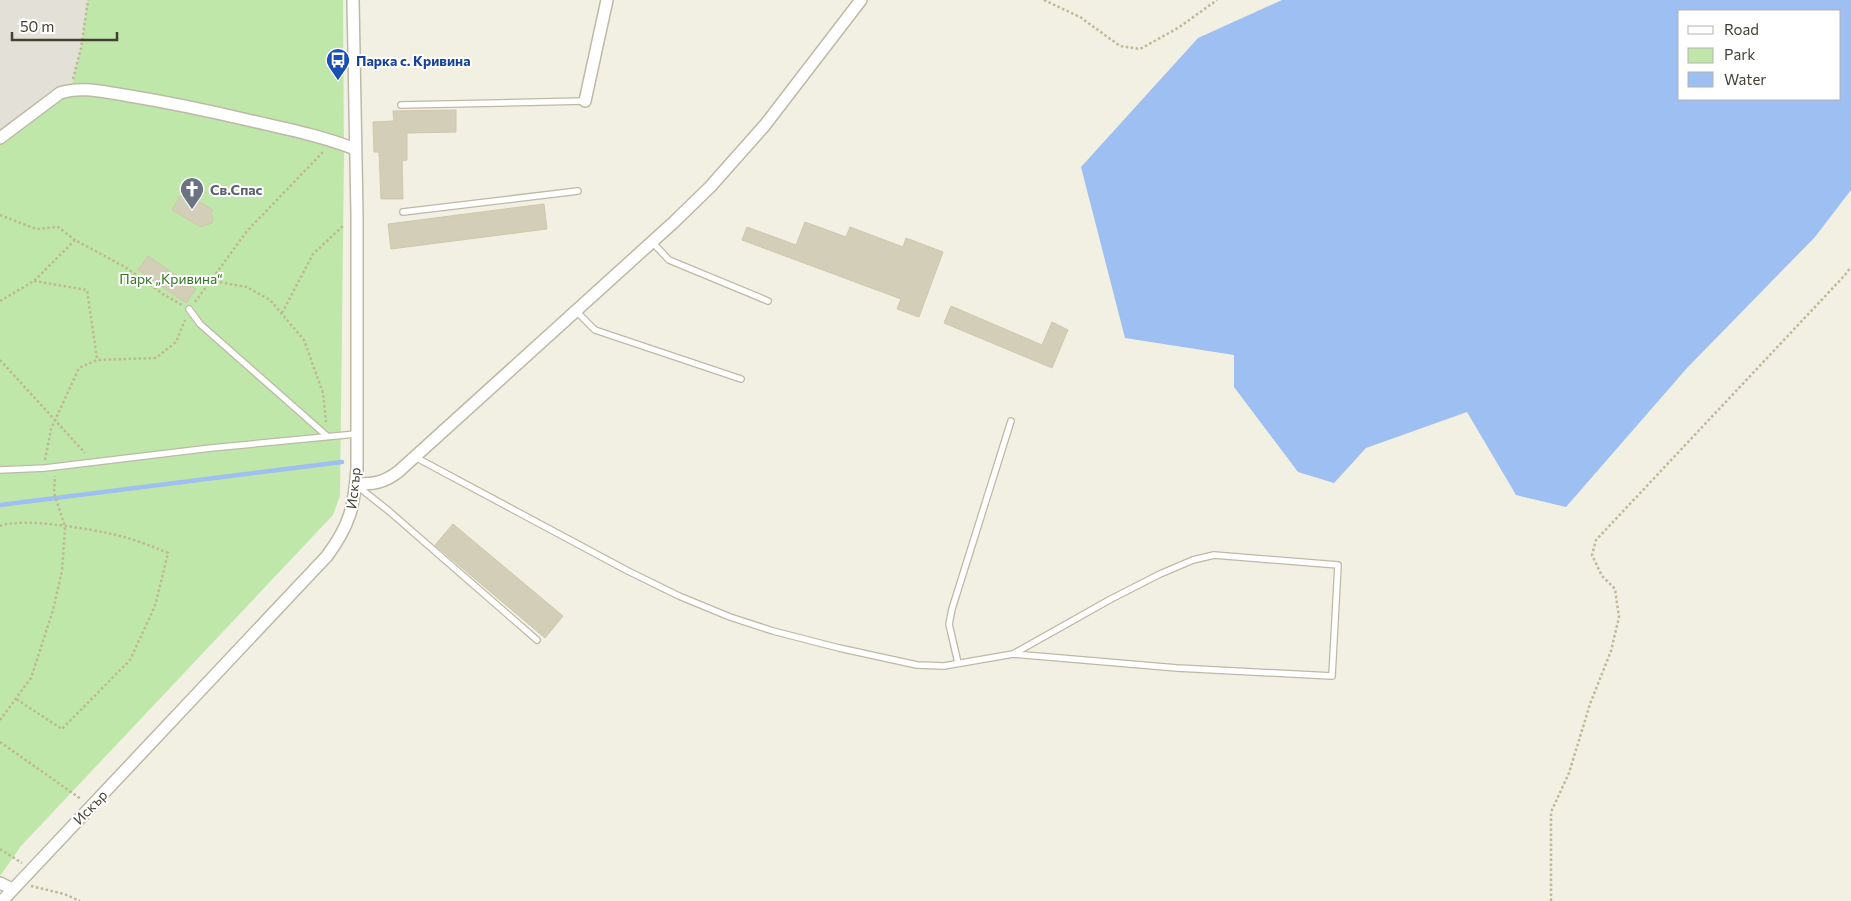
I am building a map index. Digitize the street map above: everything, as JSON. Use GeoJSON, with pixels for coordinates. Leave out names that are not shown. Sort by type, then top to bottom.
{"type":"FeatureCollection","features":[{"type":"Feature","properties":{"kind":"street","name":"Искър"},"geometry":{"type":"LineString","coordinates":[[2,901],[327,556],[337,543],[350,518],[356,484],[357,215],[353,0]]}},
{"type":"Feature","properties":{"kind":"street"},"geometry":{"type":"LineString","coordinates":[[585,101],[606,0]]}},
{"type":"Feature","properties":{"kind":"street"},"geometry":{"type":"LineString","coordinates":[[356,484],[372,484],[386,480],[415,457],[698,199],[765,125],[861,0]]}},
{"type":"Feature","properties":{"kind":"street"},"geometry":{"type":"LineString","coordinates":[[0,138],[60,93],[71,89],[148,99],[334,140],[355,149]]}},
{"type":"Feature","properties":{"kind":"street"},"geometry":{"type":"LineString","coordinates":[[0,884],[15,886]]}},
{"type":"Feature","properties":{"kind":"lane"},"geometry":{"type":"LineString","coordinates":[[400,106],[585,101]]}},
{"type":"Feature","properties":{"kind":"lane"},"geometry":{"type":"LineString","coordinates":[[403,212],[578,191]]}},
{"type":"Feature","properties":{"kind":"lane"},"geometry":{"type":"LineString","coordinates":[[652,242],[669,260],[768,301]]}},
{"type":"Feature","properties":{"kind":"lane"},"geometry":{"type":"LineString","coordinates":[[189,309],[200,324],[327,436]]}},
{"type":"Feature","properties":{"kind":"lane"},"geometry":{"type":"LineString","coordinates":[[576,311],[595,330],[741,379]]}},
{"type":"Feature","properties":{"kind":"lane"},"geometry":{"type":"LineString","coordinates":[[958,663],[949,624],[952,609],[1011,421]]}},
{"type":"Feature","properties":{"kind":"lane"},"geometry":{"type":"LineString","coordinates":[[0,470],[45,468],[211,448],[356,434]]}},
{"type":"Feature","properties":{"kind":"lane"},"geometry":{"type":"LineString","coordinates":[[415,457],[628,571],[679,596],[730,617],[773,631],[917,665],[944,666],[1013,654],[1176,668],[1332,676],[1338,564],[1214,556],[1193,560],[1160,574],[1111,599],[1013,654]]}},
{"type":"Feature","properties":{"kind":"lane"},"geometry":{"type":"LineString","coordinates":[[356,484],[537,640]]}},
{"type":"Feature","properties":{"kind":"path"},"geometry":{"type":"LineString","coordinates":[[71,89],[81,48],[88,0]]}},
{"type":"Feature","properties":{"kind":"path"},"geometry":{"type":"LineString","coordinates":[[1044,0],[1080,17],[1120,46],[1140,49],[1178,28],[1217,0]]}},
{"type":"Feature","properties":{"kind":"path"},"geometry":{"type":"LineString","coordinates":[[0,720],[31,678],[54,610],[62,571],[65,527],[54,493],[55,476],[45,468],[44,460],[51,429],[79,368],[97,360],[156,358],[176,342],[189,309],[247,231],[334,140]]}},
{"type":"Feature","properties":{"kind":"path"},"geometry":{"type":"LineString","coordinates":[[0,215],[36,230],[58,227],[75,240],[125,267],[166,296],[189,309]]}},
{"type":"Feature","properties":{"kind":"path"},"geometry":{"type":"LineString","coordinates":[[282,313],[312,254],[339,228],[357,215]]}},
{"type":"Feature","properties":{"kind":"path"},"geometry":{"type":"LineString","coordinates":[[0,301],[34,281],[75,240]]}},
{"type":"Feature","properties":{"kind":"path"},"geometry":{"type":"LineString","coordinates":[[1552,901],[1551,812],[1569,773],[1590,704],[1611,652],[1619,618],[1615,589],[1602,576],[1592,556],[1596,540],[1845,276],[1851,266]]}},
{"type":"Feature","properties":{"kind":"path"},"geometry":{"type":"LineString","coordinates":[[34,281],[87,290],[97,360]]}},
{"type":"Feature","properties":{"kind":"path"},"geometry":{"type":"LineString","coordinates":[[209,284],[218,282],[247,287],[270,300],[304,340],[322,393],[327,436]]}},
{"type":"Feature","properties":{"kind":"path"},"geometry":{"type":"LineString","coordinates":[[0,360],[93,462]]}},
{"type":"Feature","properties":{"kind":"path"},"geometry":{"type":"LineString","coordinates":[[0,526],[8,522],[65,527],[115,535],[168,553],[154,606],[130,660],[62,729],[15,699]]}},
{"type":"Feature","properties":{"kind":"path"},"geometry":{"type":"LineString","coordinates":[[0,742],[91,806]]}},
{"type":"Feature","properties":{"kind":"path"},"geometry":{"type":"LineString","coordinates":[[0,849],[31,869]]}},
{"type":"Feature","properties":{"kind":"path"},"geometry":{"type":"LineString","coordinates":[[15,886],[64,894],[80,901]]}},
{"type":"Feature","properties":{"kind":"shaded area"},"geometry":{"type":"Polygon","coordinates":[[[0,0],[88,0],[81,48],[71,89],[0,138],[0,0]]]}},
{"type":"Feature","properties":{"kind":"green space","name":"Парк „Кривина“"},"geometry":{"type":"Polygon","coordinates":[[[88,0],[343,0],[344,157],[340,496],[333,515],[21,846],[0,876],[0,138],[71,89],[81,48],[88,0]]]}},
{"type":"Feature","properties":{"kind":"water"},"geometry":{"type":"Polygon","coordinates":[[[1282,0],[1851,0],[1851,190],[1815,237],[1687,368],[1566,507],[1516,495],[1467,412],[1366,448],[1334,483],[1298,472],[1234,387],[1234,355],[1125,338],[1081,167],[1198,38],[1282,0]]]}},
{"type":"Feature","properties":{"kind":"building"},"geometry":{"type":"Polygon","coordinates":[[[456,110],[456,132],[407,133],[407,160],[402,161],[403,199],[381,199],[379,152],[374,152],[373,122],[394,121],[393,111],[456,110]]]}},
{"type":"Feature","properties":{"kind":"building","name":"Св.Спас"},"geometry":{"type":"Polygon","coordinates":[[[183,192],[213,210],[211,213],[212,223],[201,227],[172,210],[183,192]]]}},
{"type":"Feature","properties":{"kind":"building"},"geometry":{"type":"Polygon","coordinates":[[[544,204],[547,229],[391,249],[388,224],[544,204]]]}},
{"type":"Feature","properties":{"kind":"building"},"geometry":{"type":"Polygon","coordinates":[[[805,222],[846,237],[850,227],[903,247],[906,238],[943,252],[919,317],[897,309],[901,299],[742,240],[747,227],[796,245],[805,222]]]}},
{"type":"Feature","properties":{"kind":"building"},"geometry":{"type":"Polygon","coordinates":[[[148,256],[196,289],[186,303],[138,270],[148,256]]]}},
{"type":"Feature","properties":{"kind":"building"},"geometry":{"type":"Polygon","coordinates":[[[951,306],[1042,345],[1052,322],[1068,330],[1052,368],[944,323],[951,306]]]}},
{"type":"Feature","properties":{"kind":"building"},"geometry":{"type":"Polygon","coordinates":[[[453,524],[563,616],[545,638],[435,545],[453,524]]]}},
{"type":"Feature","properties":{"kind":"waterway"},"geometry":{"type":"LineString","coordinates":[[0,505],[342,462]]}},
{"type":"Feature","properties":{"kind":"place","name":"Парка с. Кривина"},"geometry":{"type":"Point","coordinates":[338,81]}},
{"type":"Feature","properties":{"kind":"place","name":"Св.Спас"},"geometry":{"type":"Point","coordinates":[192,210]}}]}
